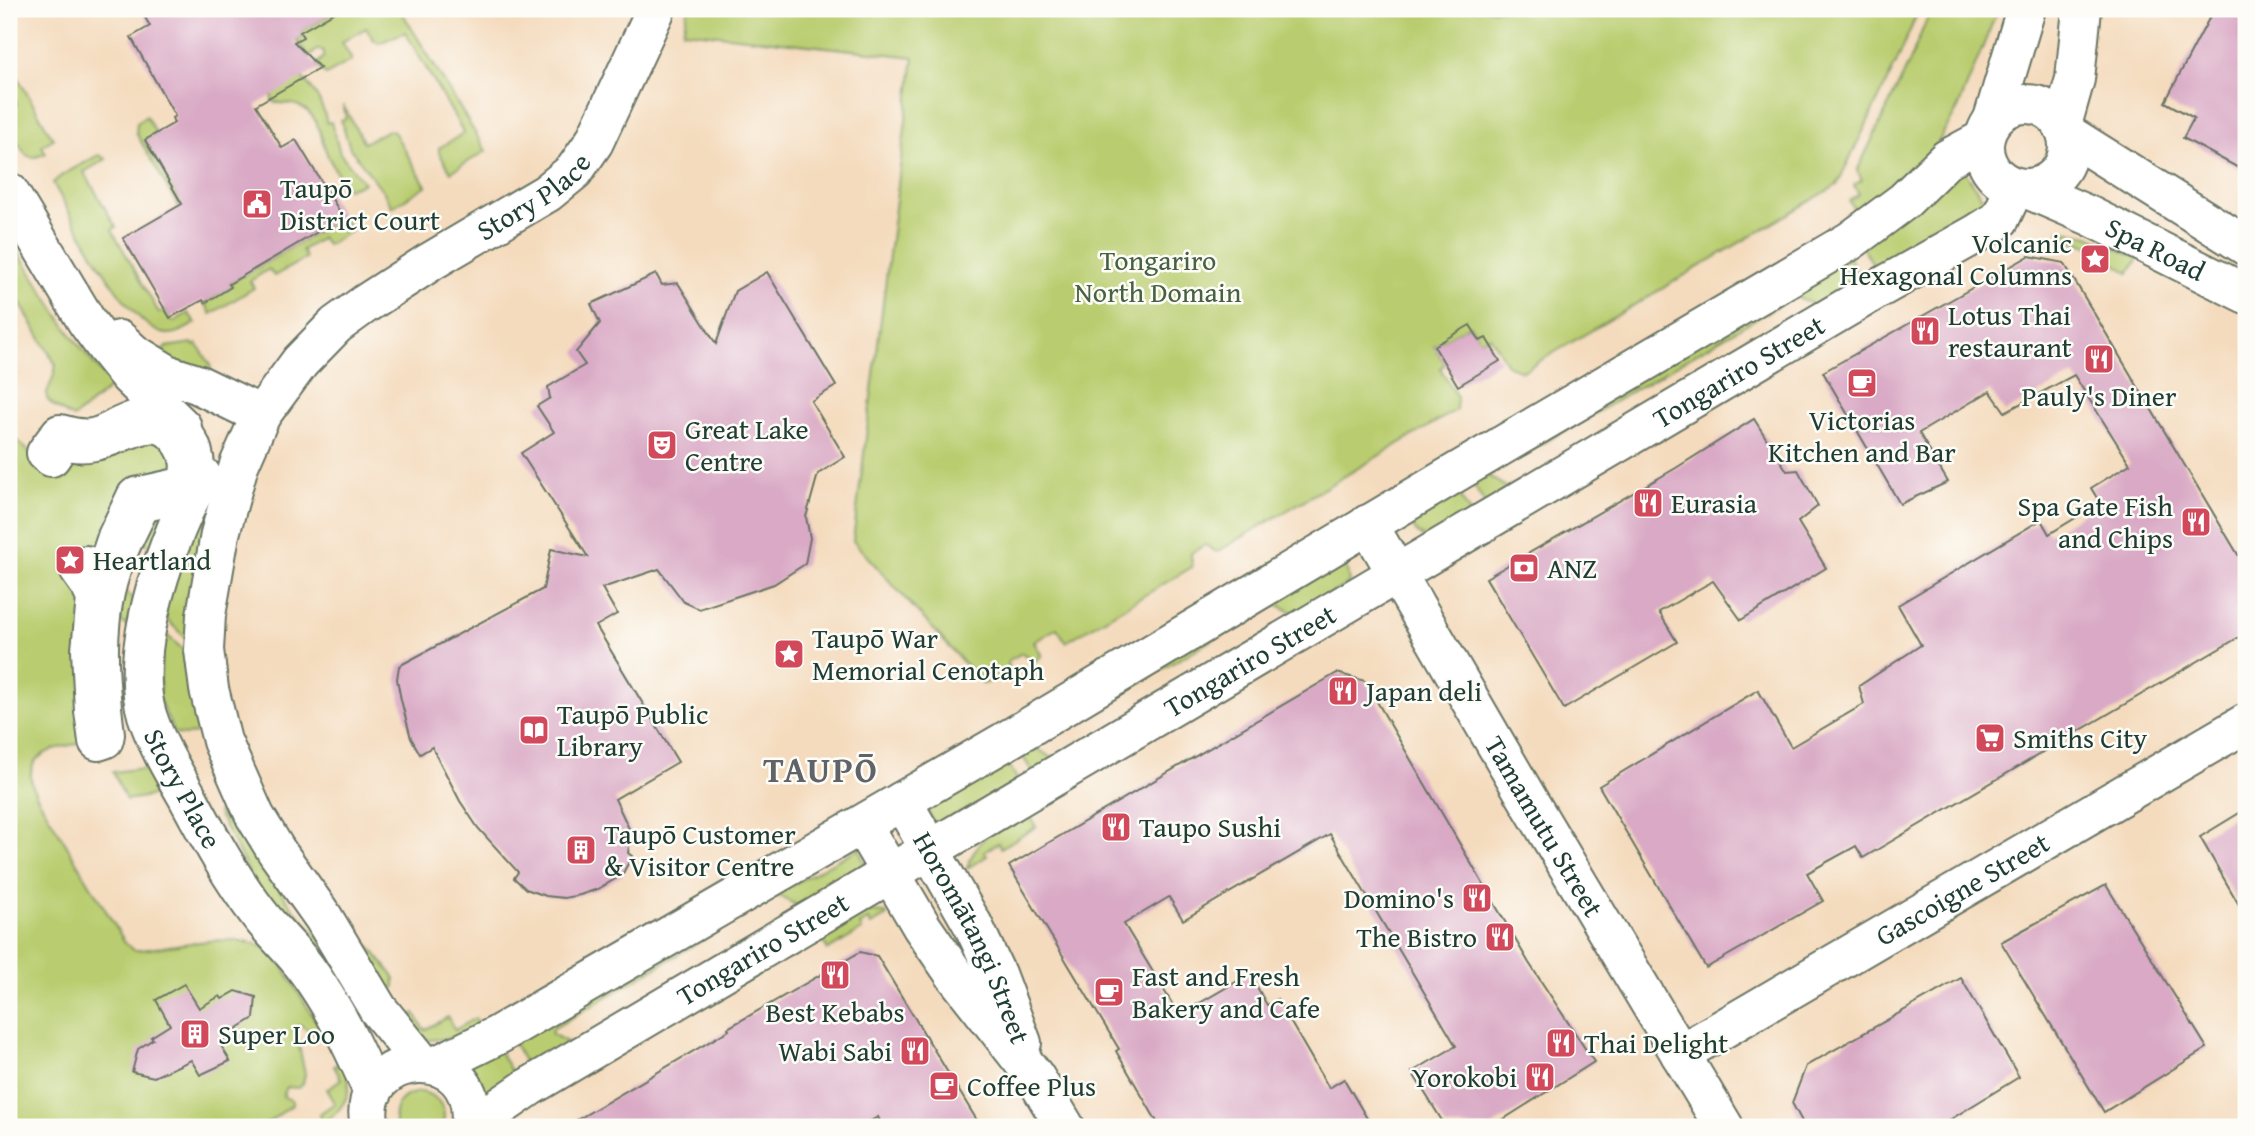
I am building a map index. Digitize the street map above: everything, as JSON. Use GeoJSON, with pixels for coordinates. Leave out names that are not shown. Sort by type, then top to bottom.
{"type":"FeatureCollection","features":[{"type":"Feature","properties":{"kind":"street","name":"Story Place"},"geometry":{"type":"LineString","coordinates":[[371,1106],[345,1029],[323,994],[288,946],[256,911],[220,857],[163,752],[147,713],[143,682],[144,648],[153,605],[175,531],[194,489],[227,458],[300,362],[336,326],[365,304],[429,262],[547,193],[574,171],[594,142],[656,9]]}},
{"type":"Feature","properties":{"kind":"street"},"geometry":{"type":"LineString","coordinates":[[2026,9],[1989,129],[1984,155],[2001,180],[2020,188],[2041,186],[2054,177],[2064,164],[2068,149],[2064,129],[2075,79],[2082,9]]}},
{"type":"Feature","properties":{"kind":"street"},"geometry":{"type":"LineString","coordinates":[[1989,129],[2006,109],[2021,104],[2037,106],[2051,113],[2064,129]]}},
{"type":"Feature","properties":{"kind":"street","name":"Tongariro Street"},"geometry":{"type":"LineString","coordinates":[[371,1106],[389,1073],[400,1067],[428,1064],[498,1035],[862,825],[1850,241],[1903,201],[1947,159],[1989,129]]}},
{"type":"Feature","properties":{"kind":"street","name":"Spa Road"},"geometry":{"type":"LineString","coordinates":[[2064,129],[2246,246]]}},
{"type":"Feature","properties":{"kind":"street","name":"Tongariro Street"},"geometry":{"type":"LineString","coordinates":[[470,1125],[529,1087],[1032,788],[1992,224],[2000,219],[2020,188]]}},
{"type":"Feature","properties":{"kind":"street","name":"Spa Road"},"geometry":{"type":"LineString","coordinates":[[2020,188],[2090,216],[2246,294]]}},
{"type":"Feature","properties":{"kind":"street"},"geometry":{"type":"LineString","coordinates":[[9,192],[87,322],[129,376],[188,432],[227,458]]}},
{"type":"Feature","properties":{"kind":"street"},"geometry":{"type":"LineString","coordinates":[[61,275],[98,321],[133,353],[169,375],[197,384],[261,415]]}},
{"type":"Feature","properties":{"kind":"street"},"geometry":{"type":"LineString","coordinates":[[152,418],[177,428],[187,440],[195,457],[194,476],[189,492],[141,503],[114,561],[104,596],[99,650],[105,734],[102,740],[98,741],[91,662],[96,598],[80,571],[86,565],[104,573],[136,497],[186,486],[189,457],[172,430],[151,423],[138,424],[97,442],[79,444],[63,439],[51,457],[47,453],[60,434],[81,440],[96,438],[135,420],[152,418]]}},
{"type":"Feature","properties":{"kind":"street","name":"Story Place"},"geometry":{"type":"LineString","coordinates":[[227,458],[204,650],[209,689],[222,741],[255,816],[323,918],[378,1009],[428,1064],[451,1074],[464,1087],[471,1105],[470,1125]]}},
{"type":"Feature","properties":{"kind":"street","name":"Tamamutu Street"},"geometry":{"type":"LineString","coordinates":[[1368,524],[1530,803],[1724,1127]]}},
{"type":"Feature","properties":{"kind":"street","name":"Gascoigne Street"},"geometry":{"type":"LineString","coordinates":[[1680,1054],[2246,723]]}},
{"type":"Feature","properties":{"kind":"street","name":"Horomātangi Street"},"geometry":{"type":"LineString","coordinates":[[901,802],[962,902],[996,974],[1035,1077]]}},
{"type":"Feature","properties":{"kind":"street","name":"Horomātangi Street"},"geometry":{"type":"LineString","coordinates":[[862,825],[936,947],[1035,1077],[1065,1127]]}},
{"type":"Feature","properties":{"kind":"street"},"geometry":{"type":"LineString","coordinates":[[339,1127],[371,1106]]}},
{"type":"Feature","properties":{"kind":"green space"},"geometry":{"type":"Polygon","coordinates":[[[340,9],[400,9],[486,151],[451,172],[439,153],[439,148],[464,133],[405,32],[379,43],[366,28],[342,42],[352,60],[326,75],[316,65],[324,57],[324,51],[318,49],[309,57],[297,41],[303,37],[300,32],[340,9]]]}},
{"type":"Feature","properties":{"kind":"green space","name":"Tongariro North Domain"},"geometry":{"type":"Polygon","coordinates":[[[688,9],[1919,9],[1837,185],[1523,371],[1508,366],[1490,336],[1480,341],[1470,325],[1434,346],[1445,364],[1440,368],[1457,397],[1456,410],[1217,552],[1205,545],[1191,553],[1192,567],[1066,642],[1057,628],[1034,642],[1042,656],[1034,661],[1022,653],[1008,661],[1009,675],[983,684],[853,541],[914,57],[683,31],[688,9]]]}},
{"type":"Feature","properties":{"kind":"green space"},"geometry":{"type":"Polygon","coordinates":[[[1931,9],[1998,9],[1958,108],[1933,151],[1854,228],[1847,216],[1855,211],[1849,201],[1859,194],[1854,185],[1862,180],[1857,171],[1909,63],[1931,9]]]}},
{"type":"Feature","properties":{"kind":"green space"},"geometry":{"type":"Polygon","coordinates":[[[9,62],[53,139],[42,146],[46,153],[38,156],[26,155],[9,129],[9,110],[17,104],[14,98],[9,101],[9,62]]]}},
{"type":"Feature","properties":{"kind":"green space"},"geometry":{"type":"Polygon","coordinates":[[[296,73],[316,95],[327,123],[331,122],[340,153],[364,183],[347,189],[328,156],[312,115],[296,105],[272,101],[272,95],[296,73]]]}},
{"type":"Feature","properties":{"kind":"green space"},"geometry":{"type":"Polygon","coordinates":[[[343,105],[364,143],[388,130],[394,132],[426,186],[392,207],[350,148],[341,120],[346,119],[343,105]]]}},
{"type":"Feature","properties":{"kind":"green space"},"geometry":{"type":"Polygon","coordinates":[[[146,116],[156,133],[145,141],[161,167],[166,170],[180,205],[178,206],[136,133],[137,123],[146,116]]]}},
{"type":"Feature","properties":{"kind":"green space"},"geometry":{"type":"Polygon","coordinates":[[[99,155],[106,159],[84,172],[116,227],[112,230],[159,313],[165,310],[173,322],[188,313],[196,323],[182,331],[166,334],[151,327],[135,313],[102,269],[53,183],[62,175],[99,155]]]}},
{"type":"Feature","properties":{"kind":"green space"},"geometry":{"type":"Polygon","coordinates":[[[1962,167],[1992,213],[1880,276],[1861,244],[1962,167]]]}},
{"type":"Feature","properties":{"kind":"green space"},"geometry":{"type":"Polygon","coordinates":[[[343,217],[351,231],[327,245],[322,238],[302,250],[306,258],[274,276],[269,269],[250,281],[254,288],[211,314],[205,303],[230,287],[229,284],[343,217]]]}},
{"type":"Feature","properties":{"kind":"green space"},"geometry":{"type":"Polygon","coordinates":[[[2059,230],[2089,236],[2138,258],[2129,273],[2111,261],[2110,254],[2078,242],[2060,241],[2059,230]]]}},
{"type":"Feature","properties":{"kind":"green space"},"geometry":{"type":"Polygon","coordinates":[[[9,238],[71,335],[112,386],[73,418],[47,399],[56,365],[9,284],[9,238]]]}},
{"type":"Feature","properties":{"kind":"green space"},"geometry":{"type":"Polygon","coordinates":[[[1847,253],[1865,285],[1814,305],[1794,296],[1488,476],[1511,490],[1487,507],[1468,476],[1847,253]]]}},
{"type":"Feature","properties":{"kind":"green space"},"geometry":{"type":"Polygon","coordinates":[[[192,343],[194,346],[197,344],[210,364],[211,372],[158,357],[166,347],[192,343]]]}},
{"type":"Feature","properties":{"kind":"green space"},"geometry":{"type":"Polygon","coordinates":[[[9,434],[40,461],[183,434],[152,551],[133,523],[109,576],[139,604],[134,631],[103,608],[102,740],[47,752],[37,759],[32,768],[31,781],[38,798],[126,944],[139,950],[231,940],[249,942],[264,948],[277,957],[314,1018],[329,1027],[311,1033],[301,1025],[295,1027],[305,1074],[303,1083],[299,1088],[287,1087],[283,1096],[292,1101],[292,1105],[262,1127],[9,1127],[9,474],[17,461],[9,445],[9,434]]]}},
{"type":"Feature","properties":{"kind":"green space"},"geometry":{"type":"Polygon","coordinates":[[[1453,485],[1472,516],[1424,538],[1414,529],[1411,516],[1453,485]]]}},
{"type":"Feature","properties":{"kind":"green space"},"geometry":{"type":"Polygon","coordinates":[[[210,504],[190,642],[167,620],[163,594],[197,522],[210,504]]]}},
{"type":"Feature","properties":{"kind":"green space"},"geometry":{"type":"Polygon","coordinates":[[[1339,561],[1347,569],[1349,583],[1296,614],[1274,603],[1033,746],[1054,759],[1034,775],[1015,743],[1339,561]]]}},
{"type":"Feature","properties":{"kind":"green space"},"geometry":{"type":"Polygon","coordinates":[[[163,632],[187,653],[201,730],[195,733],[174,733],[159,699],[163,632]]]}},
{"type":"Feature","properties":{"kind":"green space"},"geometry":{"type":"Polygon","coordinates":[[[1001,751],[1020,784],[937,824],[933,822],[926,804],[1001,751]]]}},
{"type":"Feature","properties":{"kind":"green space"},"geometry":{"type":"Polygon","coordinates":[[[151,770],[165,791],[163,794],[126,800],[113,772],[151,770]]]}},
{"type":"Feature","properties":{"kind":"green space"},"geometry":{"type":"Polygon","coordinates":[[[228,797],[245,837],[271,878],[334,955],[367,1007],[353,1015],[257,888],[218,813],[228,797]]]}},
{"type":"Feature","properties":{"kind":"green space"},"geometry":{"type":"Polygon","coordinates":[[[1029,804],[1034,812],[1030,815],[1036,827],[1001,848],[998,843],[984,852],[987,856],[967,868],[984,838],[1029,804]]]}},
{"type":"Feature","properties":{"kind":"green space"},"geometry":{"type":"Polygon","coordinates":[[[859,848],[866,869],[798,906],[779,896],[775,897],[551,1030],[552,1034],[574,1046],[530,1072],[512,1040],[859,848]]]}},
{"type":"Feature","properties":{"kind":"green space"},"geometry":{"type":"Polygon","coordinates":[[[338,907],[395,978],[395,986],[388,994],[338,907]]]}},
{"type":"Feature","properties":{"kind":"green space"},"geometry":{"type":"Polygon","coordinates":[[[856,911],[886,913],[887,916],[871,925],[868,920],[860,925],[862,930],[828,950],[822,939],[789,959],[782,949],[856,911]]]}},
{"type":"Feature","properties":{"kind":"green space"},"geometry":{"type":"Polygon","coordinates":[[[415,1013],[424,1030],[448,1017],[455,1030],[475,1018],[481,1028],[455,1038],[428,1040],[401,1021],[415,1013]]]}},
{"type":"Feature","properties":{"kind":"green space"},"geometry":{"type":"Polygon","coordinates":[[[498,1049],[517,1081],[487,1102],[470,1063],[498,1049]]]}},
{"type":"Feature","properties":{"kind":"green space"},"geometry":{"type":"Polygon","coordinates":[[[345,1059],[349,1080],[347,1095],[339,1109],[324,1124],[319,1114],[335,1103],[327,1089],[341,1079],[334,1066],[345,1059]]]}},
{"type":"Feature","properties":{"kind":"green space"},"geometry":{"type":"Polygon","coordinates":[[[423,1092],[434,1097],[441,1105],[444,1115],[442,1127],[397,1127],[396,1107],[409,1095],[423,1092]]]}},
{"type":"Feature","properties":{"kind":"building","name":"Taupō District Court"},"geometry":{"type":"Polygon","coordinates":[[[140,9],[340,9],[300,32],[303,37],[294,42],[320,68],[256,105],[282,148],[296,140],[343,217],[229,284],[231,287],[205,303],[203,300],[170,318],[123,238],[182,204],[145,140],[174,123],[172,118],[175,116],[131,37],[150,26],[140,9]]]}},
{"type":"Feature","properties":{"kind":"building"},"geometry":{"type":"Polygon","coordinates":[[[2214,9],[2246,9],[2246,172],[2183,138],[2194,118],[2165,102],[2214,9]]]}},
{"type":"Feature","properties":{"kind":"building"},"geometry":{"type":"Polygon","coordinates":[[[2029,256],[2064,263],[2246,568],[2246,633],[1863,858],[1856,846],[1807,873],[1823,901],[1706,968],[1599,786],[1758,690],[1791,747],[1864,704],[1859,686],[1921,645],[1898,605],[2041,520],[2049,534],[2100,503],[2091,488],[2130,464],[2074,375],[2005,412],[1990,391],[1919,433],[1948,482],[1900,504],[1823,372],[2029,256]]]}},
{"type":"Feature","properties":{"kind":"building"},"geometry":{"type":"Polygon","coordinates":[[[767,272],[836,386],[811,401],[845,457],[818,474],[806,517],[810,538],[805,564],[774,584],[699,609],[684,602],[659,569],[602,588],[617,614],[596,626],[678,762],[615,799],[631,833],[628,853],[632,856],[622,875],[598,889],[564,898],[546,896],[526,889],[514,878],[518,872],[478,828],[460,801],[432,747],[420,754],[411,738],[401,700],[397,679],[399,666],[543,589],[551,549],[588,557],[521,453],[554,432],[537,406],[550,398],[548,387],[585,365],[576,352],[600,323],[591,304],[656,274],[662,285],[678,283],[716,344],[735,291],[767,272]]]}},
{"type":"Feature","properties":{"kind":"building"},"geometry":{"type":"Polygon","coordinates":[[[1470,325],[1480,341],[1486,338],[1500,361],[1458,386],[1434,346],[1470,325]]]}},
{"type":"Feature","properties":{"kind":"building"},"geometry":{"type":"Polygon","coordinates":[[[1754,419],[1787,471],[1798,470],[1818,506],[1798,522],[1826,568],[1741,620],[1713,581],[1659,612],[1677,642],[1564,709],[1486,578],[1676,468],[1754,419]]]}},
{"type":"Feature","properties":{"kind":"building"},"geometry":{"type":"Polygon","coordinates":[[[1337,673],[1365,681],[1529,963],[1594,1062],[1491,1127],[1446,1127],[1412,1072],[1456,1046],[1330,834],[1183,920],[1169,897],[1124,924],[1179,1015],[1250,974],[1267,1005],[1277,999],[1329,1088],[1344,1079],[1372,1127],[1160,1127],[1116,1051],[1119,1049],[1009,866],[1337,673]]]}},
{"type":"Feature","properties":{"kind":"building"},"geometry":{"type":"Polygon","coordinates":[[[2246,809],[2246,917],[2200,837],[2246,809]]]}},
{"type":"Feature","properties":{"kind":"building"},"geometry":{"type":"Polygon","coordinates":[[[2106,885],[2207,1048],[2104,1112],[2001,942],[2106,885]]]}},
{"type":"Feature","properties":{"kind":"building"},"geometry":{"type":"Polygon","coordinates":[[[860,952],[877,956],[981,1127],[883,1127],[878,1117],[860,1127],[565,1127],[729,1030],[728,1028],[860,952]]]}},
{"type":"Feature","properties":{"kind":"building"},"geometry":{"type":"Polygon","coordinates":[[[1961,978],[2019,1077],[1938,1127],[1805,1127],[1792,1103],[1806,1066],[1961,978]]]}},
{"type":"Feature","properties":{"kind":"building","name":"Super Loo"},"geometry":{"type":"Polygon","coordinates":[[[184,984],[199,1008],[220,996],[222,999],[236,991],[256,997],[254,1018],[236,1029],[238,1032],[219,1042],[230,1061],[200,1075],[191,1060],[154,1077],[132,1072],[138,1049],[170,1025],[156,1000],[184,984]]]}},
{"type":"Feature","properties":{"kind":"place","name":"Taupō District Court"},"geometry":{"type":"Point","coordinates":[257,204]}},
{"type":"Feature","properties":{"kind":"place","name":"Volcanic Hexagonal Columns"},"geometry":{"type":"Point","coordinates":[2095,259]}},
{"type":"Feature","properties":{"kind":"place","name":"Lotus Thai restaurant"},"geometry":{"type":"Point","coordinates":[1925,331]}},
{"type":"Feature","properties":{"kind":"place","name":"Pauly's Diner"},"geometry":{"type":"Point","coordinates":[2099,359]}},
{"type":"Feature","properties":{"kind":"place","name":"Victorias Kitchen and Bar"},"geometry":{"type":"Point","coordinates":[1862,383]}},
{"type":"Feature","properties":{"kind":"place","name":"Great Lake Centre"},"geometry":{"type":"Point","coordinates":[662,445]}},
{"type":"Feature","properties":{"kind":"place","name":"Eurasia"},"geometry":{"type":"Point","coordinates":[1648,503]}},
{"type":"Feature","properties":{"kind":"place","name":"Spa Gate Fish and Chips"},"geometry":{"type":"Point","coordinates":[2196,522]}},
{"type":"Feature","properties":{"kind":"place","name":"Heartland"},"geometry":{"type":"Point","coordinates":[70,560]}},
{"type":"Feature","properties":{"kind":"place","name":"ANZ"},"geometry":{"type":"Point","coordinates":[1524,568]}},
{"type":"Feature","properties":{"kind":"place","name":"Taupō War Memorial Cenotaph"},"geometry":{"type":"Point","coordinates":[789,654]}},
{"type":"Feature","properties":{"kind":"place","name":"Japan deli"},"geometry":{"type":"Point","coordinates":[1343,691]}},
{"type":"Feature","properties":{"kind":"place","name":"Taupō Public Library"},"geometry":{"type":"Point","coordinates":[534,730]}},
{"type":"Feature","properties":{"kind":"place","name":"Smiths City"},"geometry":{"type":"Point","coordinates":[1990,738]}},
{"type":"Feature","properties":{"kind":"place","name":"Taupo Sushi"},"geometry":{"type":"Point","coordinates":[1116,827]}},
{"type":"Feature","properties":{"kind":"place","name":"Taupō Customer & Visitor Centre"},"geometry":{"type":"Point","coordinates":[581,850]}},
{"type":"Feature","properties":{"kind":"place","name":"Domino's"},"geometry":{"type":"Point","coordinates":[1477,898]}},
{"type":"Feature","properties":{"kind":"place","name":"The Bistro"},"geometry":{"type":"Point","coordinates":[1500,937]}},
{"type":"Feature","properties":{"kind":"place","name":"Best Kebabs"},"geometry":{"type":"Point","coordinates":[835,975]}},
{"type":"Feature","properties":{"kind":"place","name":"Fast and Fresh Bakery and Cafe"},"geometry":{"type":"Point","coordinates":[1109,992]}},
{"type":"Feature","properties":{"kind":"place","name":"Super Loo"},"geometry":{"type":"Point","coordinates":[195,1034]}},
{"type":"Feature","properties":{"kind":"place","name":"Thai Delight"},"geometry":{"type":"Point","coordinates":[1561,1043]}},
{"type":"Feature","properties":{"kind":"place","name":"Wabi Sabi"},"geometry":{"type":"Point","coordinates":[915,1051]}},
{"type":"Feature","properties":{"kind":"place","name":"Yorokobi"},"geometry":{"type":"Point","coordinates":[1540,1077]}},
{"type":"Feature","properties":{"kind":"place","name":"Coffee Plus"},"geometry":{"type":"Point","coordinates":[944,1086]}},
{"type":"Feature","properties":{"kind":"district","name":"TAUPŌ"},"geometry":{"type":"Point","coordinates":[821,770]}}]}
